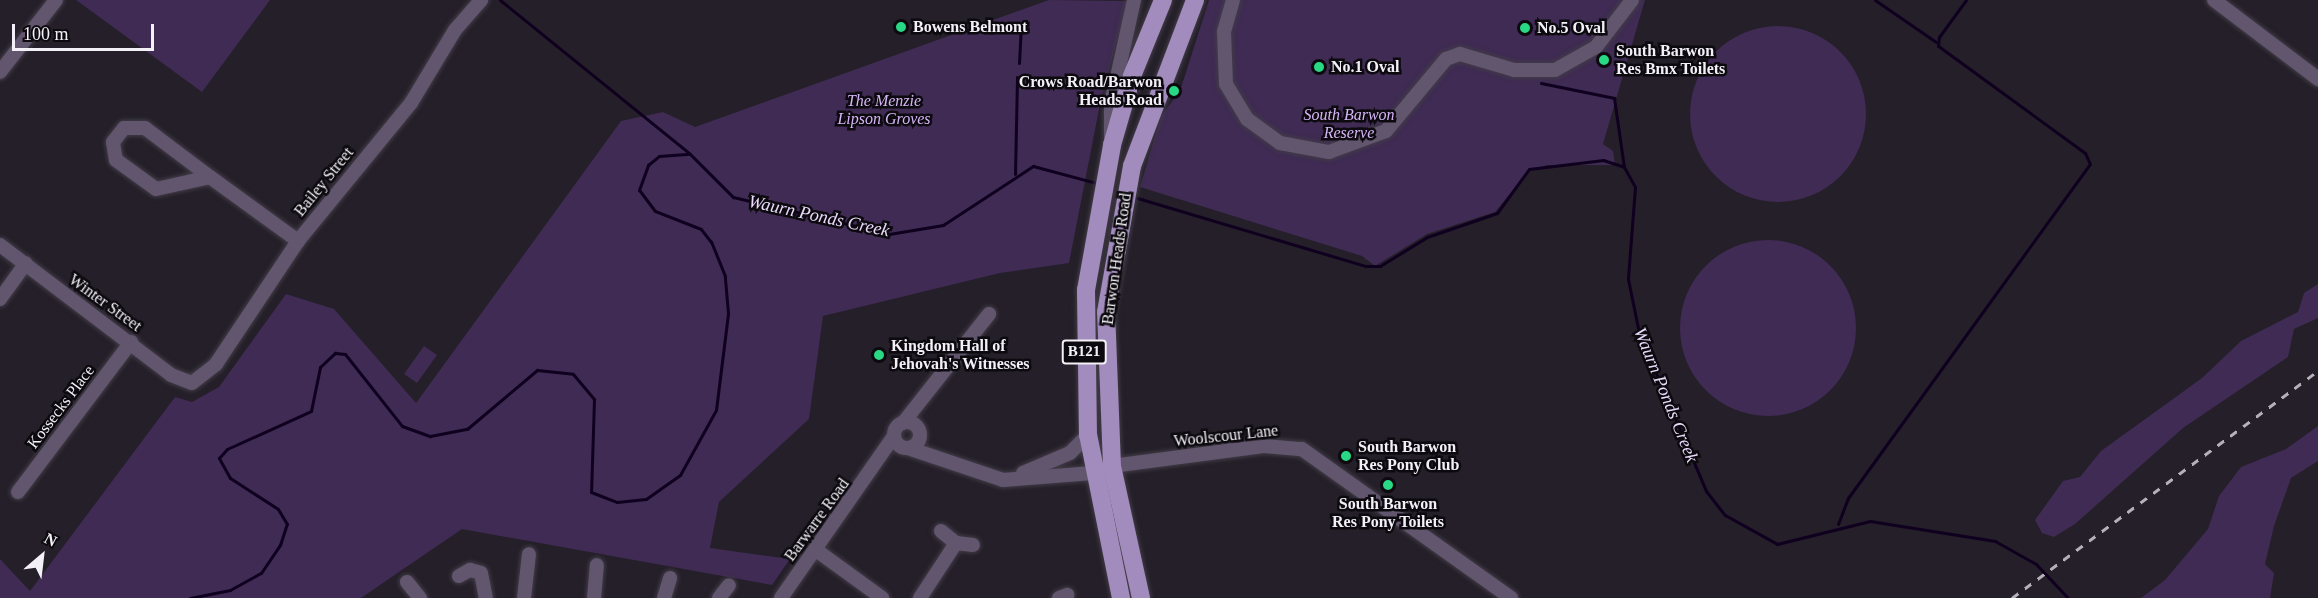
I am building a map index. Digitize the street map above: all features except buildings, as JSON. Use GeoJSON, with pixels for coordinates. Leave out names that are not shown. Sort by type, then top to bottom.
{"type":"FeatureCollection","features":[{"type":"Feature","properties":{"kind":"main road","name":"Barwon Heads Road"},"geometry":{"type":"LineString","coordinates":[[1121,598],[1092,468],[1088,435],[1086,290],[1097,213],[1110,152],[1163,1]]}},
{"type":"Feature","properties":{"kind":"main road"},"geometry":{"type":"LineString","coordinates":[[1163,1],[1193,6]]}},
{"type":"Feature","properties":{"kind":"main road","name":"Barwon Heads Road"},"geometry":{"type":"LineString","coordinates":[[1141,598],[1112,466],[1107,312],[1120,222],[1132,166],[1193,6]]}},
{"type":"Feature","properties":{"kind":"main road"},"geometry":{"type":"LineString","coordinates":[[1092,468],[1112,466]]}},
{"type":"Feature","properties":{"kind":"street"},"geometry":{"type":"LineString","coordinates":[[0,72],[56,0]]}},
{"type":"Feature","properties":{"kind":"street","name":"Bailey Street"},"geometry":{"type":"LineString","coordinates":[[192,383],[216,364],[298,241],[411,103],[455,30],[481,0]]}},
{"type":"Feature","properties":{"kind":"street"},"geometry":{"type":"LineString","coordinates":[[1110,152],[1110,112],[1134,0]]}},
{"type":"Feature","properties":{"kind":"street"},"geometry":{"type":"LineString","coordinates":[[1233,0],[1224,32],[1226,84],[1247,119],[1280,143],[1329,152],[1345,151],[1386,131],[1446,59],[1460,54],[1514,70],[1556,70],[1596,47],[1632,0]]}},
{"type":"Feature","properties":{"kind":"street"},"geometry":{"type":"LineString","coordinates":[[2214,0],[2318,79]]}},
{"type":"Feature","properties":{"kind":"street"},"geometry":{"type":"LineString","coordinates":[[210,177],[156,189],[116,160],[113,142],[124,128],[145,128],[298,241]]}},
{"type":"Feature","properties":{"kind":"street","name":"Winter Street"},"geometry":{"type":"LineString","coordinates":[[0,245],[26,263],[81,310],[131,342],[171,375],[192,383]]}},
{"type":"Feature","properties":{"kind":"street"},"geometry":{"type":"LineString","coordinates":[[0,299],[26,263]]}},
{"type":"Feature","properties":{"kind":"street"},"geometry":{"type":"LineString","coordinates":[[919,432],[931,394],[989,314]]}},
{"type":"Feature","properties":{"kind":"street","name":"Kossecks Place"},"geometry":{"type":"LineString","coordinates":[[18,492],[131,342]]}},
{"type":"Feature","properties":{"kind":"street","name":"Barwarre Road"},"geometry":{"type":"LineString","coordinates":[[781,598],[880,462],[903,423],[931,394]]}},
{"type":"Feature","properties":{"kind":"street"},"geometry":{"type":"LineString","coordinates":[[903,423],[919,432],[954,467]]}},
{"type":"Feature","properties":{"kind":"street","name":"Barwarre Road"},"geometry":{"type":"LineString","coordinates":[[880,462],[906,448],[919,432]]}},
{"type":"Feature","properties":{"kind":"street"},"geometry":{"type":"LineString","coordinates":[[1023,473],[1073,451],[1088,435]]}},
{"type":"Feature","properties":{"kind":"street"},"geometry":{"type":"LineString","coordinates":[[894,436],[906,448],[982,476],[1018,481],[1092,468]]}},
{"type":"Feature","properties":{"kind":"street","name":"Woolscour Lane"},"geometry":{"type":"LineString","coordinates":[[1112,466],[1264,446],[1302,449],[1511,598]]}},
{"type":"Feature","properties":{"kind":"street"},"geometry":{"type":"LineString","coordinates":[[982,476],[1092,468]]}},
{"type":"Feature","properties":{"kind":"street"},"geometry":{"type":"LineString","coordinates":[[941,531],[956,543],[973,545]]}},
{"type":"Feature","properties":{"kind":"street"},"geometry":{"type":"LineString","coordinates":[[920,598],[956,543]]}},
{"type":"Feature","properties":{"kind":"street"},"geometry":{"type":"LineString","coordinates":[[816,550],[882,598]]}},
{"type":"Feature","properties":{"kind":"street"},"geometry":{"type":"LineString","coordinates":[[524,598],[529,554]]}},
{"type":"Feature","properties":{"kind":"street"},"geometry":{"type":"LineString","coordinates":[[594,598],[597,565]]}},
{"type":"Feature","properties":{"kind":"street"},"geometry":{"type":"LineString","coordinates":[[459,576],[470,570],[481,573],[486,598]]}},
{"type":"Feature","properties":{"kind":"street"},"geometry":{"type":"LineString","coordinates":[[664,598],[670,578]]}},
{"type":"Feature","properties":{"kind":"street"},"geometry":{"type":"LineString","coordinates":[[407,582],[420,598]]}},
{"type":"Feature","properties":{"kind":"street"},"geometry":{"type":"LineString","coordinates":[[719,598],[729,585]]}},
{"type":"Feature","properties":{"kind":"green space"},"geometry":{"type":"Polygon","coordinates":[[[76,0],[270,0],[202,92],[76,0]]]}},
{"type":"Feature","properties":{"kind":"green space","name":"The Menzie Lipson Groves"},"geometry":{"type":"Polygon","coordinates":[[[1049,0],[1128,1],[1101,99],[1069,263],[1000,273],[823,316],[809,419],[719,502],[710,548],[790,559],[772,585],[462,529],[361,598],[0,598],[0,559],[30,591],[175,397],[192,402],[219,387],[286,294],[334,309],[416,403],[621,121],[663,112],[695,127],[1049,0]]]}},
{"type":"Feature","properties":{"kind":"green space","name":"South Barwon Reserve"},"geometry":{"type":"Polygon","coordinates":[[[1209,0],[1645,0],[1603,144],[1613,151],[1615,165],[1547,165],[1528,172],[1495,212],[1427,234],[1375,266],[1362,256],[1140,187],[1161,116],[1180,91],[1209,0]]]}},
{"type":"Feature","properties":{"kind":"green space"},"geometry":{"type":"Polygon","coordinates":[[[1778,26],[1812,33],[1827,41],[1840,52],[1851,65],[1859,80],[1866,114],[1859,148],[1851,163],[1840,176],[1827,187],[1812,195],[1778,202],[1744,195],[1729,187],[1716,176],[1705,163],[1697,148],[1690,114],[1697,80],[1705,65],[1716,52],[1729,41],[1744,33],[1778,26]]]}},
{"type":"Feature","properties":{"kind":"green space"},"geometry":{"type":"Polygon","coordinates":[[[1768,240],[1802,247],[1817,255],[1830,266],[1841,279],[1849,294],[1856,328],[1849,362],[1841,377],[1830,390],[1817,401],[1802,409],[1768,416],[1734,409],[1719,401],[1706,390],[1695,377],[1687,362],[1680,328],[1687,294],[1695,279],[1706,266],[1719,255],[1734,247],[1768,240]]]}},
{"type":"Feature","properties":{"kind":"green space"},"geometry":{"type":"Polygon","coordinates":[[[2318,284],[2318,318],[2294,329],[2288,357],[2183,428],[2075,524],[2054,537],[2042,533],[2035,520],[2063,481],[2080,477],[2101,451],[2202,378],[2241,341],[2298,312],[2304,293],[2318,284]]]}},
{"type":"Feature","properties":{"kind":"green space"},"geometry":{"type":"Polygon","coordinates":[[[424,346],[437,355],[417,383],[404,374],[424,346]]]}},
{"type":"Feature","properties":{"kind":"green space"},"geometry":{"type":"Polygon","coordinates":[[[2318,426],[2318,461],[2291,478],[2274,526],[2265,564],[2274,573],[2270,598],[2141,598],[2165,580],[2208,529],[2219,496],[2241,467],[2286,449],[2318,426]]]}},
{"type":"Feature","properties":{"kind":"waterway"},"geometry":{"type":"LineString","coordinates":[[500,0],[689,153]]}},
{"type":"Feature","properties":{"kind":"waterway"},"geometry":{"type":"LineString","coordinates":[[1875,0],[1936,42]]}},
{"type":"Feature","properties":{"kind":"waterway"},"geometry":{"type":"LineString","coordinates":[[1838,524],[1848,498],[2090,164],[2085,153],[1938,46],[1939,37],[1966,0]]}},
{"type":"Feature","properties":{"kind":"waterway"},"geometry":{"type":"LineString","coordinates":[[1019,63],[1021,25]]}},
{"type":"Feature","properties":{"kind":"waterway"},"geometry":{"type":"LineString","coordinates":[[1015,174],[1017,77]]}},
{"type":"Feature","properties":{"kind":"waterway"},"geometry":{"type":"LineString","coordinates":[[1541,83],[1614,98],[1624,167]]}},
{"type":"Feature","properties":{"kind":"waterway","name":"Waurn Ponds Creek"},"geometry":{"type":"LineString","coordinates":[[190,598],[230,590],[261,573],[280,545],[287,524],[278,509],[230,478],[219,458],[227,449],[311,411],[320,367],[335,353],[345,354],[402,426],[430,436],[467,429],[537,370],[573,374],[594,399],[591,492],[617,502],[646,499],[680,475],[716,410],[728,313],[725,276],[711,242],[701,229],[655,211],[639,190],[648,165],[659,156],[690,154],[733,197],[889,234],[943,225],[1033,166],[1100,184]]}},
{"type":"Feature","properties":{"kind":"waterway","name":"Waurn Ponds Creek"},"geometry":{"type":"LineString","coordinates":[[1134,197],[1366,266],[1380,266],[1427,237],[1497,213],[1529,169],[1603,160],[1624,167],[1635,187],[1628,279],[1639,333],[1706,491],[1725,515],[1777,544],[1870,521],[1995,541],[2036,564],[2068,598]]}},
{"type":"Feature","properties":{"kind":"railway"},"geometry":{"type":"LineString","coordinates":[[2012,598],[2318,371]]}},
{"type":"Feature","properties":{"kind":"place","name":"Bowens Belmont"},"geometry":{"type":"Point","coordinates":[901,27]}},
{"type":"Feature","properties":{"kind":"place","name":"No.5 Oval"},"geometry":{"type":"Point","coordinates":[1525,28]}},
{"type":"Feature","properties":{"kind":"place","name":"South Barwon Res Bmx Toilets"},"geometry":{"type":"Point","coordinates":[1604,60]}},
{"type":"Feature","properties":{"kind":"place","name":"No.1 Oval"},"geometry":{"type":"Point","coordinates":[1319,67]}},
{"type":"Feature","properties":{"kind":"place","name":"Crows Road/Barwon Heads Road"},"geometry":{"type":"Point","coordinates":[1174,91]}},
{"type":"Feature","properties":{"kind":"place","name":"Kingdom Hall of Jehovah's Witnesses"},"geometry":{"type":"Point","coordinates":[879,355]}},
{"type":"Feature","properties":{"kind":"place","name":"South Barwon Res Pony Club"},"geometry":{"type":"Point","coordinates":[1346,456]}},
{"type":"Feature","properties":{"kind":"place","name":"South Barwon Res Pony Toilets"},"geometry":{"type":"Point","coordinates":[1388,485]}}]}
